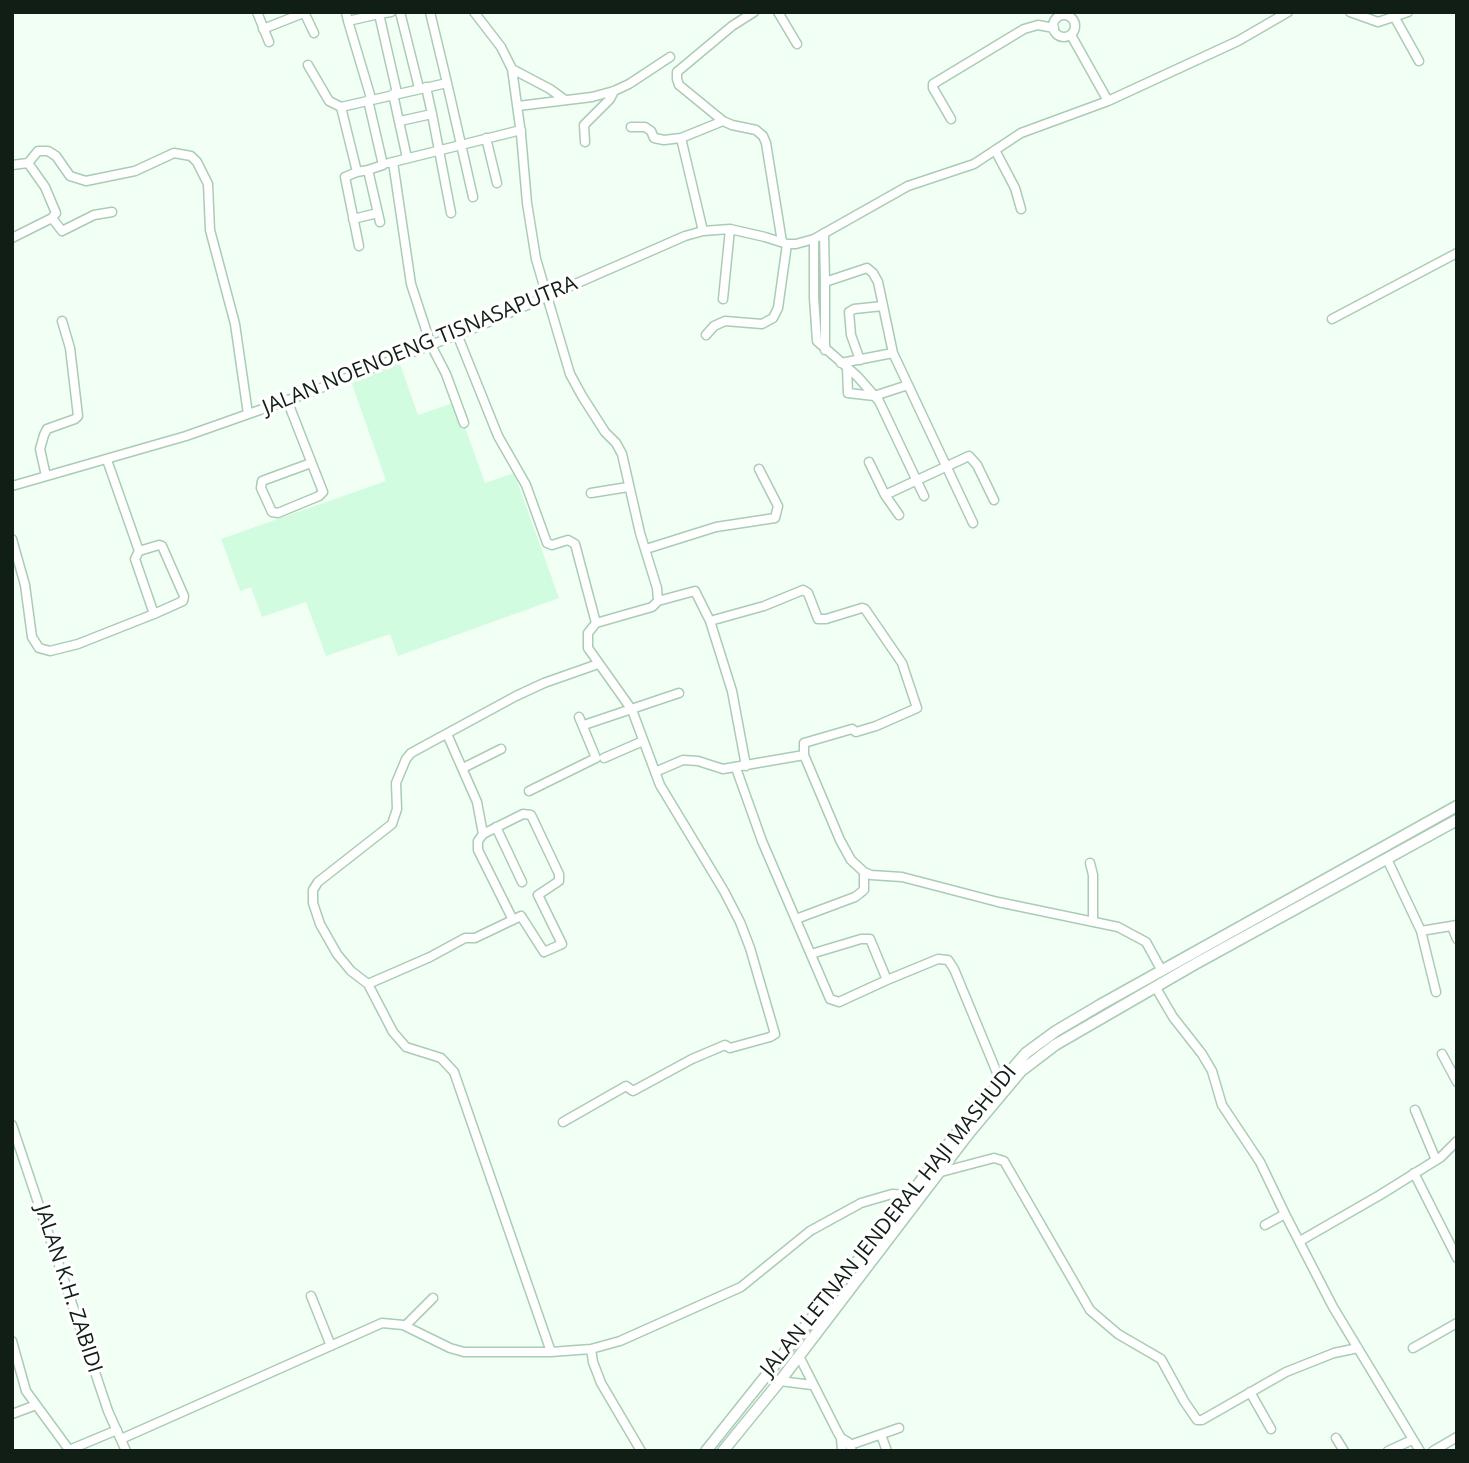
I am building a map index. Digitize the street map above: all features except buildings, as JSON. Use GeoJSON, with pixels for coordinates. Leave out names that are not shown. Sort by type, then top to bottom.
{"type":"FeatureCollection","features":[{"type":"Feature","properties":{"kind":"main road","name":"JALAN LETNAN JENDERAL HAJI MASHUDI"},"geometry":{"type":"LineString","coordinates":[[706,1451],[1000,1080],[1026,1053],[1043,1039],[1100,1005],[1457,806]]}},
{"type":"Feature","properties":{"kind":"main road","name":"JALAN LETNAN JENDERAL HAJI MASHUDI"},"geometry":{"type":"LineString","coordinates":[[723,1451],[780,1381],[969,1133],[1021,1071],[1055,1045],[1195,964],[1457,820]]}},
{"type":"Feature","properties":{"kind":"main road"},"geometry":{"type":"LineString","coordinates":[[1100,1005],[1106,1016]]}},
{"type":"Feature","properties":{"kind":"street"},"geometry":{"type":"LineString","coordinates":[[257,12],[269,42]]}},
{"type":"Feature","properties":{"kind":"street"},"geometry":{"type":"LineString","coordinates":[[263,29],[305,12],[314,33]]}},
{"type":"Feature","properties":{"kind":"street"},"geometry":{"type":"LineString","coordinates":[[383,165],[370,99],[347,17],[391,12]]}},
{"type":"Feature","properties":{"kind":"street"},"geometry":{"type":"LineString","coordinates":[[400,12],[432,114],[451,214]]}},
{"type":"Feature","properties":{"kind":"street"},"geometry":{"type":"LineString","coordinates":[[430,12],[474,197]]}},
{"type":"Feature","properties":{"kind":"street"},"geometry":{"type":"LineString","coordinates":[[474,12],[502,47],[512,69],[536,260],[570,374],[605,432],[619,448],[658,601]]}},
{"type":"Feature","properties":{"kind":"street"},"geometry":{"type":"LineString","coordinates":[[706,335],[714,326],[725,321],[762,324],[773,318],[778,308],[784,243],[763,136],[756,130],[723,121],[679,85],[677,72],[732,26],[754,12]]}},
{"type":"Feature","properties":{"kind":"street"},"geometry":{"type":"LineString","coordinates":[[778,12],[797,44]]}},
{"type":"Feature","properties":{"kind":"street","name":"JALAN NOENOENG TISNASAPUTRA"},"geometry":{"type":"LineString","coordinates":[[12,486],[107,460],[287,400],[547,298],[647,251],[704,231],[730,229],[796,244],[814,239],[908,186],[968,167],[1021,133],[1108,101],[1238,41],[1288,12]]}},
{"type":"Feature","properties":{"kind":"street"},"geometry":{"type":"LineString","coordinates":[[1350,12],[1378,22],[1408,12]]}},
{"type":"Feature","properties":{"kind":"street"},"geometry":{"type":"LineString","coordinates":[[379,14],[407,158]]}},
{"type":"Feature","properties":{"kind":"street"},"geometry":{"type":"LineString","coordinates":[[1054,28],[1055,21],[1063,14],[1074,22],[1071,35]]}},
{"type":"Feature","properties":{"kind":"street"},"geometry":{"type":"LineString","coordinates":[[1395,18],[1419,61]]}},
{"type":"Feature","properties":{"kind":"street"},"geometry":{"type":"LineString","coordinates":[[951,119],[933,84],[1024,29],[1038,25],[1054,28],[1061,37],[1071,35]]}},
{"type":"Feature","properties":{"kind":"street"},"geometry":{"type":"LineString","coordinates":[[1071,35],[1108,101]]}},
{"type":"Feature","properties":{"kind":"street"},"geometry":{"type":"LineString","coordinates":[[517,106],[592,97],[614,90],[629,84],[670,57]]}},
{"type":"Feature","properties":{"kind":"street"},"geometry":{"type":"LineString","coordinates":[[309,65],[329,101],[341,107],[447,83]]}},
{"type":"Feature","properties":{"kind":"street"},"geometry":{"type":"LineString","coordinates":[[512,69],[565,100]]}},
{"type":"Feature","properties":{"kind":"street"},"geometry":{"type":"LineString","coordinates":[[585,142],[584,125],[610,99],[614,90]]}},
{"type":"Feature","properties":{"kind":"street"},"geometry":{"type":"LineString","coordinates":[[341,107],[357,172]]}},
{"type":"Feature","properties":{"kind":"street"},"geometry":{"type":"LineString","coordinates":[[400,121],[432,114]]}},
{"type":"Feature","properties":{"kind":"street"},"geometry":{"type":"LineString","coordinates":[[631,127],[645,127],[651,131],[654,138],[664,140],[681,138],[723,121]]}},
{"type":"Feature","properties":{"kind":"street"},"geometry":{"type":"LineString","coordinates":[[359,246],[345,177],[407,158],[521,130]]}},
{"type":"Feature","properties":{"kind":"street"},"geometry":{"type":"LineString","coordinates":[[486,138],[497,183]]}},
{"type":"Feature","properties":{"kind":"street"},"geometry":{"type":"LineString","coordinates":[[681,138],[704,231]]}},
{"type":"Feature","properties":{"kind":"street"},"geometry":{"type":"LineString","coordinates":[[995,150],[1015,188],[1021,209]]}},
{"type":"Feature","properties":{"kind":"street"},"geometry":{"type":"LineString","coordinates":[[12,165],[28,163],[38,151],[48,151],[56,156],[70,176],[86,181],[135,171],[174,153],[191,156],[197,162],[208,184],[210,230],[232,312],[248,414]]}},
{"type":"Feature","properties":{"kind":"street"},"geometry":{"type":"LineString","coordinates":[[393,162],[411,284],[431,345],[446,374],[464,423]]}},
{"type":"Feature","properties":{"kind":"street"},"geometry":{"type":"LineString","coordinates":[[12,238],[52,218],[56,213],[45,187],[28,163]]}},
{"type":"Feature","properties":{"kind":"street"},"geometry":{"type":"LineString","coordinates":[[353,219],[379,218],[368,170]]}},
{"type":"Feature","properties":{"kind":"street"},"geometry":{"type":"LineString","coordinates":[[52,218],[62,231],[94,215],[112,212]]}},
{"type":"Feature","properties":{"kind":"street"},"geometry":{"type":"LineString","coordinates":[[723,299],[730,229]]}},
{"type":"Feature","properties":{"kind":"street"},"geometry":{"type":"LineString","coordinates":[[824,233],[825,350]]}},
{"type":"Feature","properties":{"kind":"street"},"geometry":{"type":"LineString","coordinates":[[814,239],[816,337],[825,350],[874,396],[924,496]]}},
{"type":"Feature","properties":{"kind":"street"},"geometry":{"type":"LineString","coordinates":[[1332,319],[1457,253]]}},
{"type":"Feature","properties":{"kind":"street"},"geometry":{"type":"LineString","coordinates":[[825,282],[867,268],[876,278],[893,353],[973,523]]}},
{"type":"Feature","properties":{"kind":"street"},"geometry":{"type":"LineString","coordinates":[[814,298],[825,297]]}},
{"type":"Feature","properties":{"kind":"street"},"geometry":{"type":"LineString","coordinates":[[860,360],[851,335],[849,312],[883,306]]}},
{"type":"Feature","properties":{"kind":"street"},"geometry":{"type":"LineString","coordinates":[[814,317],[825,317]]}},
{"type":"Feature","properties":{"kind":"street"},"geometry":{"type":"LineString","coordinates":[[46,476],[40,449],[47,429],[78,416],[70,348],[62,321]]}},
{"type":"Feature","properties":{"kind":"street"},"geometry":{"type":"LineString","coordinates":[[457,334],[498,436],[526,485],[547,543],[552,545],[568,540],[575,544],[596,623]]}},
{"type":"Feature","properties":{"kind":"street"},"geometry":{"type":"LineString","coordinates":[[844,366],[893,353]]}},
{"type":"Feature","properties":{"kind":"street"},"geometry":{"type":"LineString","coordinates":[[844,366],[847,393],[874,396],[908,385]]}},
{"type":"Feature","properties":{"kind":"street"},"geometry":{"type":"LineString","coordinates":[[287,400],[323,492],[278,513],[272,512],[261,488],[262,481],[311,463]]}},
{"type":"Feature","properties":{"kind":"street"},"geometry":{"type":"LineString","coordinates":[[885,495],[964,457],[973,458],[994,500]]}},
{"type":"Feature","properties":{"kind":"street"},"geometry":{"type":"LineString","coordinates":[[107,460],[139,551],[135,559],[154,614]]}},
{"type":"Feature","properties":{"kind":"street"},"geometry":{"type":"LineString","coordinates":[[869,462],[885,495],[899,515]]}},
{"type":"Feature","properties":{"kind":"street"},"geometry":{"type":"LineString","coordinates":[[646,549],[716,527],[775,518],[779,511],[778,506],[758,470]]}},
{"type":"Feature","properties":{"kind":"street"},"geometry":{"type":"LineString","coordinates":[[591,494],[628,487]]}},
{"type":"Feature","properties":{"kind":"street"},"geometry":{"type":"LineString","coordinates":[[12,539],[24,585],[32,638],[39,648],[50,651],[78,644],[183,601],[184,596],[162,546],[139,551]]}},
{"type":"Feature","properties":{"kind":"street"},"geometry":{"type":"LineString","coordinates":[[710,621],[764,606],[804,590],[808,593],[818,619],[862,608],[869,612],[902,663],[917,708],[876,726],[856,732],[852,729],[804,743],[804,755],[840,840],[851,860],[864,872],[871,876],[902,877],[998,902],[1118,927],[1140,937],[1152,948],[1163,971]]}},
{"type":"Feature","properties":{"kind":"street"},"geometry":{"type":"LineString","coordinates":[[563,1122],[626,1086],[633,1091],[692,1059],[725,1045],[730,1048],[775,1034],[740,922],[660,785],[632,710],[588,648],[588,633],[596,623],[645,610],[658,601],[695,591],[710,621],[732,691],[746,766]]}},
{"type":"Feature","properties":{"kind":"street"},"geometry":{"type":"LineString","coordinates":[[551,1352],[454,1073],[442,1058],[412,1050],[402,1044],[368,984],[351,971],[337,954],[320,925],[313,902],[313,890],[318,882],[392,824],[397,809],[396,783],[411,753],[534,688],[598,664]]}},
{"type":"Feature","properties":{"kind":"street"},"geometry":{"type":"LineString","coordinates":[[584,725],[680,693]]}},
{"type":"Feature","properties":{"kind":"street"},"geometry":{"type":"LineString","coordinates":[[529,791],[596,759],[579,717]]}},
{"type":"Feature","properties":{"kind":"street"},"geometry":{"type":"LineString","coordinates":[[447,734],[477,802],[483,834]]}},
{"type":"Feature","properties":{"kind":"street"},"geometry":{"type":"LineString","coordinates":[[604,758],[643,741]]}},
{"type":"Feature","properties":{"kind":"street"},"geometry":{"type":"LineString","coordinates":[[464,768],[501,749]]}},
{"type":"Feature","properties":{"kind":"street"},"geometry":{"type":"LineString","coordinates":[[655,772],[691,759],[723,769],[804,755]]}},
{"type":"Feature","properties":{"kind":"street"},"geometry":{"type":"LineString","coordinates":[[736,768],[762,841],[833,1002],[839,1002],[938,958],[950,961],[1000,1080]]}},
{"type":"Feature","properties":{"kind":"street"},"geometry":{"type":"LineString","coordinates":[[368,984],[430,957],[465,938],[475,938],[523,916],[544,952],[562,944],[538,898],[540,893],[560,879],[534,820],[528,813],[483,834],[478,841],[478,850],[513,920]]}},
{"type":"Feature","properties":{"kind":"street"},"geometry":{"type":"LineString","coordinates":[[496,827],[522,882]]}},
{"type":"Feature","properties":{"kind":"street"},"geometry":{"type":"LineString","coordinates":[[1387,859],[1421,931],[1436,992]]}},
{"type":"Feature","properties":{"kind":"street"},"geometry":{"type":"LineString","coordinates":[[1090,863],[1093,875],[1093,922]]}},
{"type":"Feature","properties":{"kind":"street"},"geometry":{"type":"LineString","coordinates":[[796,919],[855,897],[864,890],[864,872]]}},
{"type":"Feature","properties":{"kind":"street"},"geometry":{"type":"LineString","coordinates":[[1421,931],[1454,926],[1457,939]]}},
{"type":"Feature","properties":{"kind":"street"},"geometry":{"type":"LineString","coordinates":[[811,954],[861,939],[870,939],[887,980]]}},
{"type":"Feature","properties":{"kind":"street"},"geometry":{"type":"LineString","coordinates":[[1156,988],[1173,1017],[1212,1071],[1222,1105],[1260,1161],[1284,1214],[1333,1307],[1420,1451]]}},
{"type":"Feature","properties":{"kind":"street"},"geometry":{"type":"LineString","coordinates":[[1442,1054],[1453,1068],[1457,1082]]}},
{"type":"Feature","properties":{"kind":"street"},"geometry":{"type":"LineString","coordinates":[[1415,1110],[1436,1160]]}},
{"type":"Feature","properties":{"kind":"street","name":"JALAN K.H. ZABIDI"},"geometry":{"type":"LineString","coordinates":[[12,1125],[126,1451]]}},
{"type":"Feature","properties":{"kind":"street"},"geometry":{"type":"LineString","coordinates":[[1300,1241],[1447,1153],[1457,1141]]}},
{"type":"Feature","properties":{"kind":"street"},"geometry":{"type":"LineString","coordinates":[[941,1172],[994,1158],[1004,1161],[1085,1303],[1098,1319],[1118,1334],[1161,1359],[1195,1419],[1202,1420],[1268,1380],[1302,1365],[1334,1353],[1358,1348]]}},
{"type":"Feature","properties":{"kind":"street"},"geometry":{"type":"LineString","coordinates":[[1414,1173],[1457,1258]]}},
{"type":"Feature","properties":{"kind":"street"},"geometry":{"type":"LineString","coordinates":[[121,1439],[382,1323],[396,1322],[456,1351],[551,1352],[591,1349],[620,1341],[741,1287],[810,1231],[861,1203],[892,1194],[910,1195]]}},
{"type":"Feature","properties":{"kind":"street"},"geometry":{"type":"LineString","coordinates":[[1265,1225],[1284,1214]]}},
{"type":"Feature","properties":{"kind":"street"},"geometry":{"type":"LineString","coordinates":[[311,1296],[331,1346]]}},
{"type":"Feature","properties":{"kind":"street"},"geometry":{"type":"LineString","coordinates":[[405,1326],[433,1298]]}},
{"type":"Feature","properties":{"kind":"street"},"geometry":{"type":"LineString","coordinates":[[1413,1348],[1457,1323]]}},
{"type":"Feature","properties":{"kind":"street"},"geometry":{"type":"LineString","coordinates":[[12,1341],[22,1381],[69,1450],[117,1430]]}},
{"type":"Feature","properties":{"kind":"street"},"geometry":{"type":"LineString","coordinates":[[591,1349],[601,1383],[641,1451]]}},
{"type":"Feature","properties":{"kind":"street"},"geometry":{"type":"LineString","coordinates":[[799,1356],[841,1438],[851,1448],[900,1428]]}},
{"type":"Feature","properties":{"kind":"street"},"geometry":{"type":"LineString","coordinates":[[780,1381],[812,1385]]}},
{"type":"Feature","properties":{"kind":"street"},"geometry":{"type":"LineString","coordinates":[[1250,1392],[1271,1429]]}},
{"type":"Feature","properties":{"kind":"street"},"geometry":{"type":"LineString","coordinates":[[12,1414],[36,1405]]}},
{"type":"Feature","properties":{"kind":"street"},"geometry":{"type":"LineString","coordinates":[[881,1435],[887,1451]]}},
{"type":"Feature","properties":{"kind":"street"},"geometry":{"type":"LineString","coordinates":[[1433,1451],[1457,1437]]}},
{"type":"Feature","properties":{"kind":"street"},"geometry":{"type":"LineString","coordinates":[[841,1438],[842,1451]]}},
{"type":"Feature","properties":{"kind":"street"},"geometry":{"type":"LineString","coordinates":[[1336,1438],[1344,1451]]}},
{"type":"Feature","properties":{"kind":"street"},"geometry":{"type":"LineString","coordinates":[[1388,1451],[1412,1440]]}},
{"type":"Feature","properties":{"kind":"shaded area"},"geometry":{"type":"Polygon","coordinates":[[[400,364],[418,415],[456,402],[485,483],[514,473],[559,598],[398,656],[390,634],[326,656],[306,602],[262,617],[251,587],[240,591],[221,539],[386,481],[351,381],[400,364]]]}}]}
